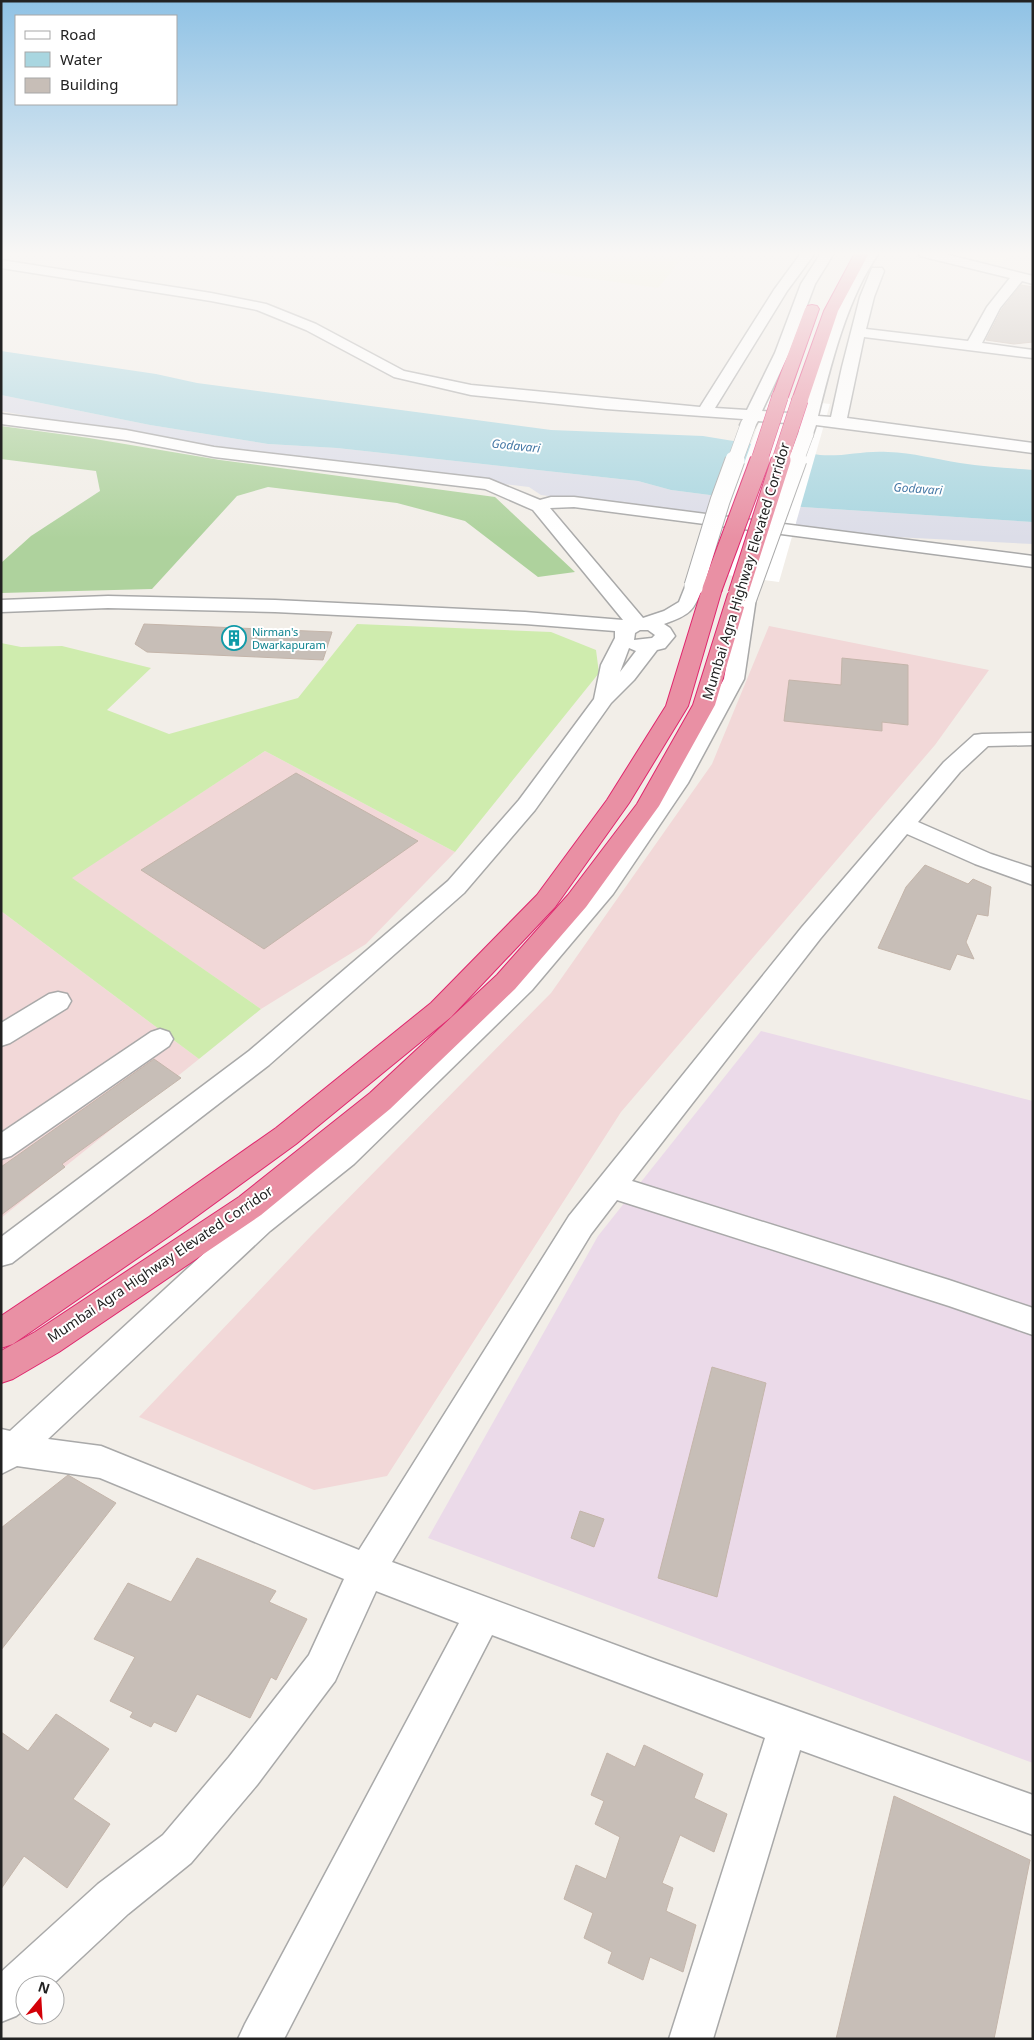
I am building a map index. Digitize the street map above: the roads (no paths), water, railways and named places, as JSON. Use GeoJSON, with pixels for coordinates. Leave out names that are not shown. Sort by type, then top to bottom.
{"type":"FeatureCollection","features":[{"type":"Feature","properties":{"kind":"highway","name":"Mumbai Agra Highway Elevated Corridor"},"geometry":{"type":"LineString","coordinates":[[1,1334],[160,1226],[286,1136],[442,1010],[546,901],[617,803],[677,706],[712,589],[754,478],[797,348]]}},
{"type":"Feature","properties":{"kind":"highway","name":"Mumbai Agra Highway Elevated Corridor"},"geometry":{"type":"LineString","coordinates":[[1,1368],[47,1342],[242,1212],[380,1101],[506,982],[578,901],[647,806],[704,705],[817,348]]}},
{"type":"Feature","properties":{"kind":"street"},"geometry":{"type":"LineString","coordinates":[[352,348],[399,374],[433,383],[472,390],[704,412],[807,427],[838,422],[1033,448]]}},
{"type":"Feature","properties":{"kind":"street"},"geometry":{"type":"LineString","coordinates":[[704,412],[745,348]]}},
{"type":"Feature","properties":{"kind":"street"},"geometry":{"type":"LineString","coordinates":[[590,631],[634,628],[671,615],[687,605],[720,500],[750,420],[784,348]]}},
{"type":"Feature","properties":{"kind":"street"},"geometry":{"type":"LineString","coordinates":[[5,1450],[259,1222],[344,1156],[523,984],[605,888],[677,783],[734,679],[747,598],[833,348]]}},
{"type":"Feature","properties":{"kind":"street"},"geometry":{"type":"LineString","coordinates":[[838,422],[854,348]]}},
{"type":"Feature","properties":{"kind":"street"},"geometry":{"type":"LineString","coordinates":[[989,348],[1033,354]]}},
{"type":"Feature","properties":{"kind":"street"},"geometry":{"type":"LineString","coordinates":[[1,419],[126,435],[214,452],[489,484],[539,506],[634,628],[635,644],[651,646],[627,676],[604,699],[527,805],[456,887],[259,1058],[1,1254]]}},
{"type":"Feature","properties":{"kind":"street"},"geometry":{"type":"LineString","coordinates":[[539,506],[551,502],[574,502],[1033,562]]}},
{"type":"Feature","properties":{"kind":"street"},"geometry":{"type":"LineString","coordinates":[[1,606],[108,602],[275,606],[561,620],[634,628]]}},
{"type":"Feature","properties":{"kind":"street"},"geometry":{"type":"LineString","coordinates":[[561,620],[582,626],[590,631],[606,648],[611,665]]}},
{"type":"Feature","properties":{"kind":"street"},"geometry":{"type":"LineString","coordinates":[[604,699],[611,665],[634,628]]}},
{"type":"Feature","properties":{"kind":"street"},"geometry":{"type":"LineString","coordinates":[[1,2000],[56,1953],[113,1900],[177,1849],[243,1771],[322,1668],[367,1570],[580,1225],[811,933],[952,767],[982,740],[1033,739]]}},
{"type":"Feature","properties":{"kind":"street"},"geometry":{"type":"LineString","coordinates":[[903,824],[983,859],[1033,877]]}},
{"type":"Feature","properties":{"kind":"street"},"geometry":{"type":"LineString","coordinates":[[1,1036],[58,1001]]}},
{"type":"Feature","properties":{"kind":"street"},"geometry":{"type":"LineString","coordinates":[[1,1148],[160,1039]]}},
{"type":"Feature","properties":{"kind":"street"},"geometry":{"type":"LineString","coordinates":[[611,1186],[949,1293],[1033,1322]]}},
{"type":"Feature","properties":{"kind":"street"},"geometry":{"type":"LineString","coordinates":[[5,1450],[101,1462],[367,1570],[1033,1815]]}},
{"type":"Feature","properties":{"kind":"street"},"geometry":{"type":"LineString","coordinates":[[260,2039],[484,1614]]}},
{"type":"Feature","properties":{"kind":"street"},"geometry":{"type":"LineString","coordinates":[[691,2039],[788,1726]]}},
{"type":"Feature","properties":{"kind":"water","name":"Godavari"},"geometry":{"type":"Polygon","coordinates":[[[1,351],[156,374],[197,383],[551,430],[703,436],[820,455],[871,452],[897,453],[969,464],[1033,470],[1033,522],[802,507],[671,490],[638,481],[337,448],[268,444],[150,425],[1,395],[1,351]]]}},
{"type":"Feature","properties":{"kind":"place","name":"Nirman's Dwarkapuram"},"geometry":{"type":"Point","coordinates":[234,638]}}]}
